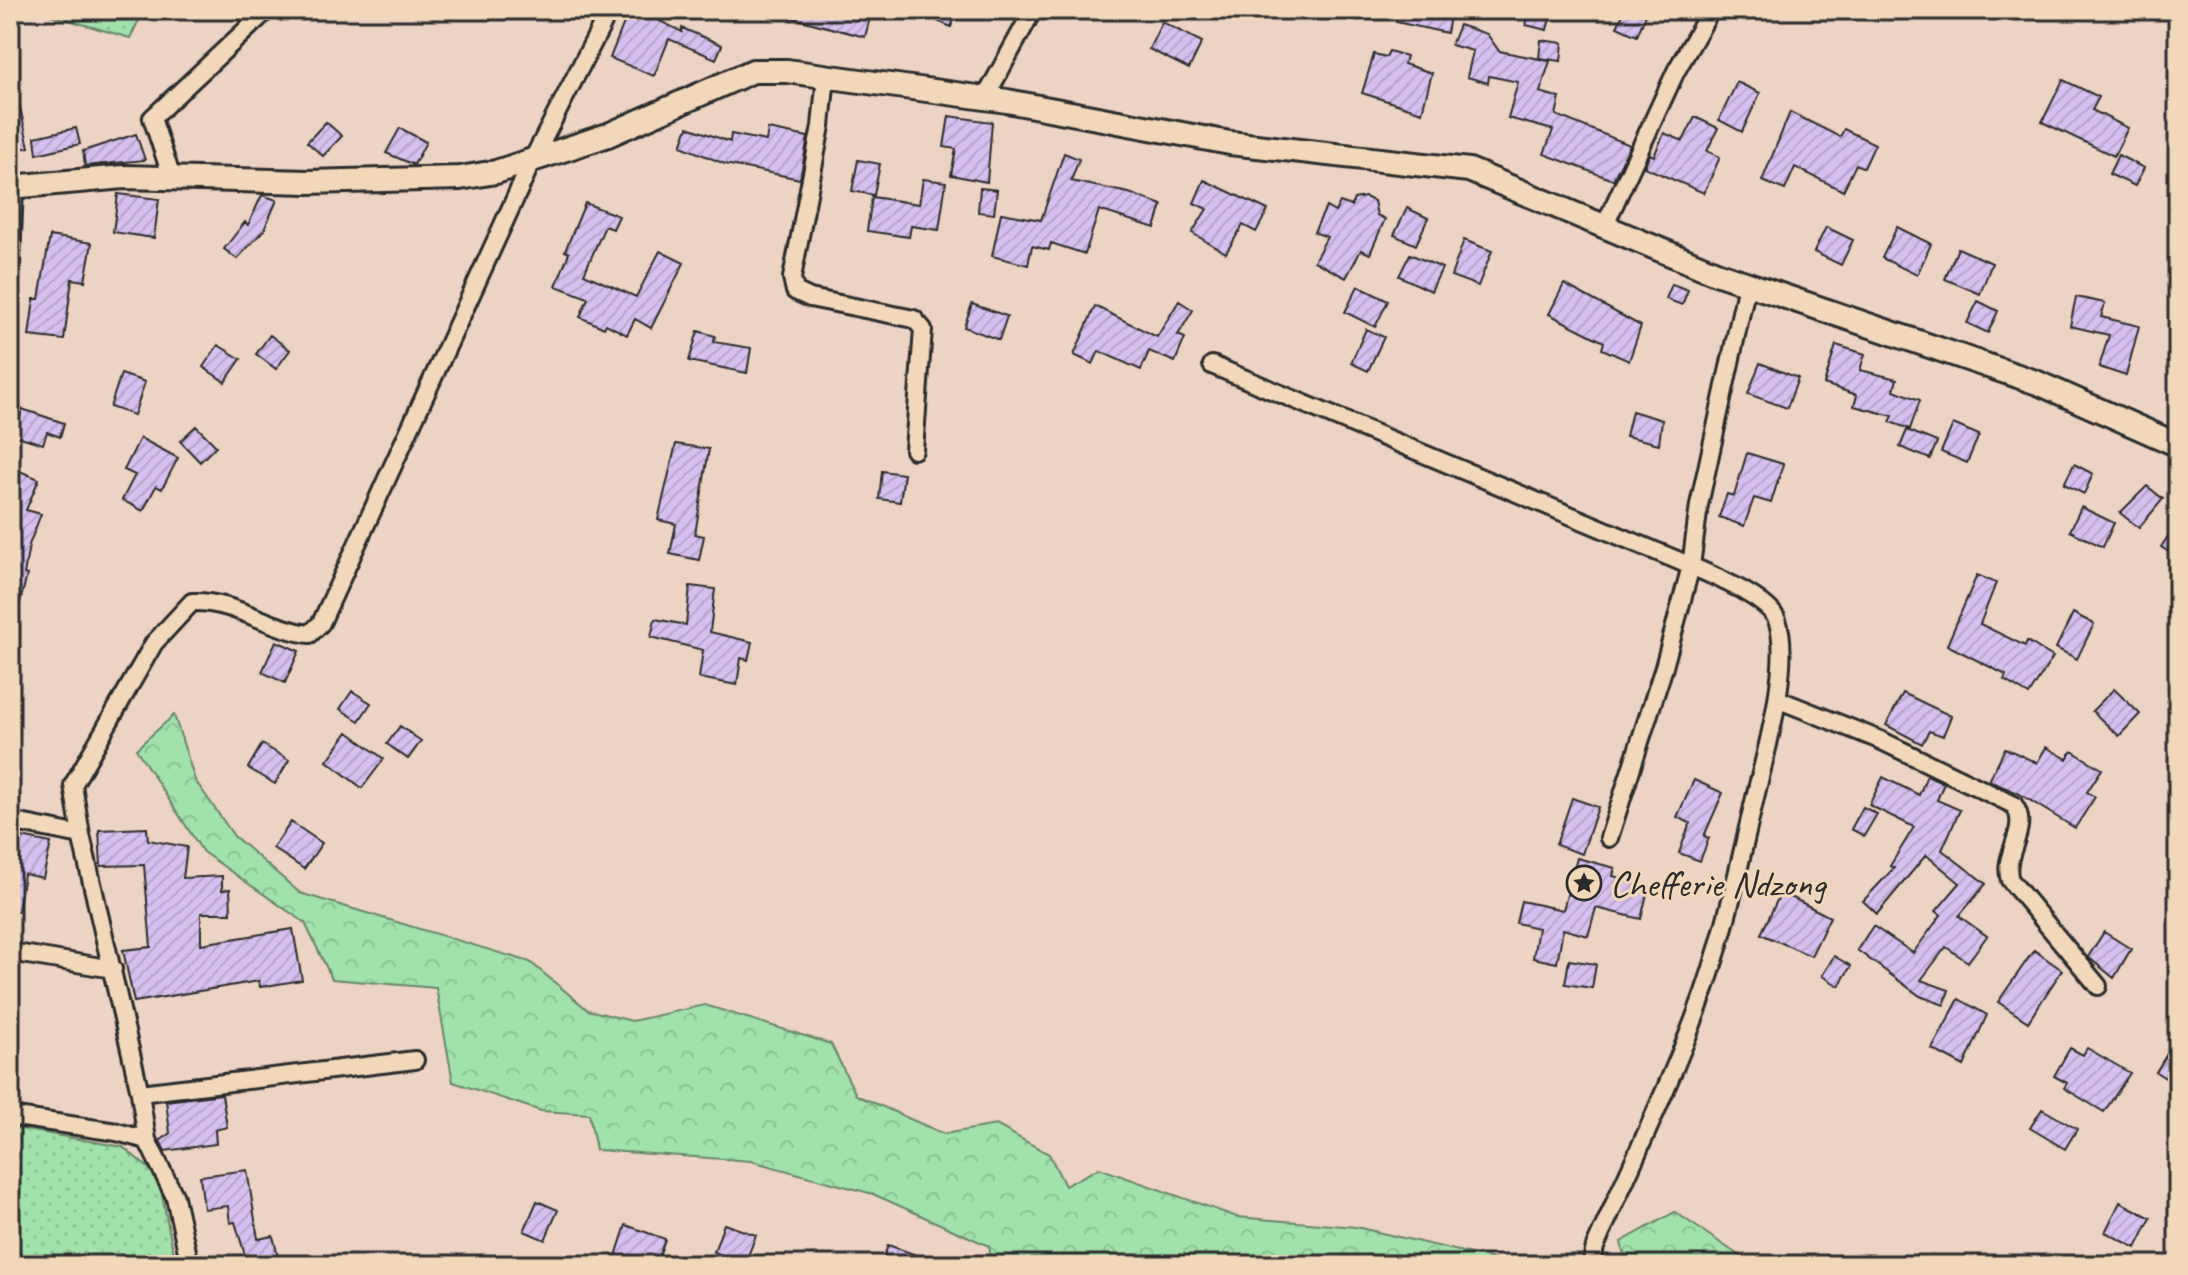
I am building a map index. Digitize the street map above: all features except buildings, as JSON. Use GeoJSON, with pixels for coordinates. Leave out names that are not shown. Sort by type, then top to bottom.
{"type":"FeatureCollection","features":[{"type":"Feature","properties":{"kind":"street"},"geometry":{"type":"LineString","coordinates":[[190,1265],[175,1197],[147,1140],[140,1093],[81,835],[73,785],[154,643],[192,602],[211,601],[291,632],[310,634],[321,623],[533,159],[590,51],[604,10]]}},
{"type":"Feature","properties":{"kind":"street"},"geometry":{"type":"LineString","coordinates":[[985,98],[1033,10]]}},
{"type":"Feature","properties":{"kind":"street"},"geometry":{"type":"LineString","coordinates":[[1604,227],[1676,71],[1711,10]]}},
{"type":"Feature","properties":{"kind":"street"},"geometry":{"type":"LineString","coordinates":[[172,178],[152,118],[264,13]]}},
{"type":"Feature","properties":{"kind":"street"},"geometry":{"type":"LineString","coordinates":[[10,284],[12,188],[124,177],[308,182],[460,178],[608,135],[753,71],[826,76],[985,98],[1230,143],[1469,170],[1747,285],[2038,383],[2178,445]]}},
{"type":"Feature","properties":{"kind":"street"},"geometry":{"type":"LineString","coordinates":[[826,76],[813,175],[792,278],[795,291],[810,298],[914,319],[923,329],[914,450]]}},
{"type":"Feature","properties":{"kind":"street"},"geometry":{"type":"LineString","coordinates":[[1609,838],[1664,667],[1691,566],[1699,505],[1747,285]]}},
{"type":"Feature","properties":{"kind":"street"},"geometry":{"type":"LineString","coordinates":[[1212,365],[1691,566],[1756,599],[1776,618],[1780,633],[1777,699],[1710,974],[1665,1094],[1595,1247],[1591,1265]]}},
{"type":"Feature","properties":{"kind":"street"},"geometry":{"type":"LineString","coordinates":[[1777,699],[1880,740],[2014,805],[2020,813],[2020,824],[2009,866],[2010,880],[2098,986]]}},
{"type":"Feature","properties":{"kind":"street"},"geometry":{"type":"LineString","coordinates":[[10,821],[81,835]]}},
{"type":"Feature","properties":{"kind":"street"},"geometry":{"type":"LineString","coordinates":[[10,952],[113,969]]}},
{"type":"Feature","properties":{"kind":"street"},"geometry":{"type":"LineString","coordinates":[[140,1093],[415,1060]]}},
{"type":"Feature","properties":{"kind":"street"},"geometry":{"type":"LineString","coordinates":[[10,1116],[117,1132],[147,1140]]}},
{"type":"Feature","properties":{"kind":"green space"},"geometry":{"type":"Polygon","coordinates":[[[34,10],[144,10],[130,38],[34,10]]]}},
{"type":"Feature","properties":{"kind":"green space"},"geometry":{"type":"Polygon","coordinates":[[[174,715],[195,780],[234,836],[300,893],[530,962],[588,1010],[632,1021],[705,1005],[831,1044],[856,1095],[944,1134],[996,1125],[1049,1154],[1065,1186],[1099,1168],[1237,1217],[1356,1227],[1497,1260],[1563,1260],[1564,1265],[992,1265],[989,1246],[873,1194],[751,1161],[596,1150],[589,1114],[541,1111],[453,1082],[436,988],[332,979],[305,923],[203,852],[136,749],[174,715]]]}},
{"type":"Feature","properties":{"kind":"green space"},"geometry":{"type":"Polygon","coordinates":[[[10,1127],[123,1147],[158,1176],[176,1265],[10,1265],[10,1127]]]}},
{"type":"Feature","properties":{"kind":"green space"},"geometry":{"type":"Polygon","coordinates":[[[1675,1212],[1753,1265],[1626,1265],[1621,1242],[1675,1212]]]}},
{"type":"Feature","properties":{"kind":"place","name":"Chefferie Ndzong"},"geometry":{"type":"Point","coordinates":[1584,883]}}]}
